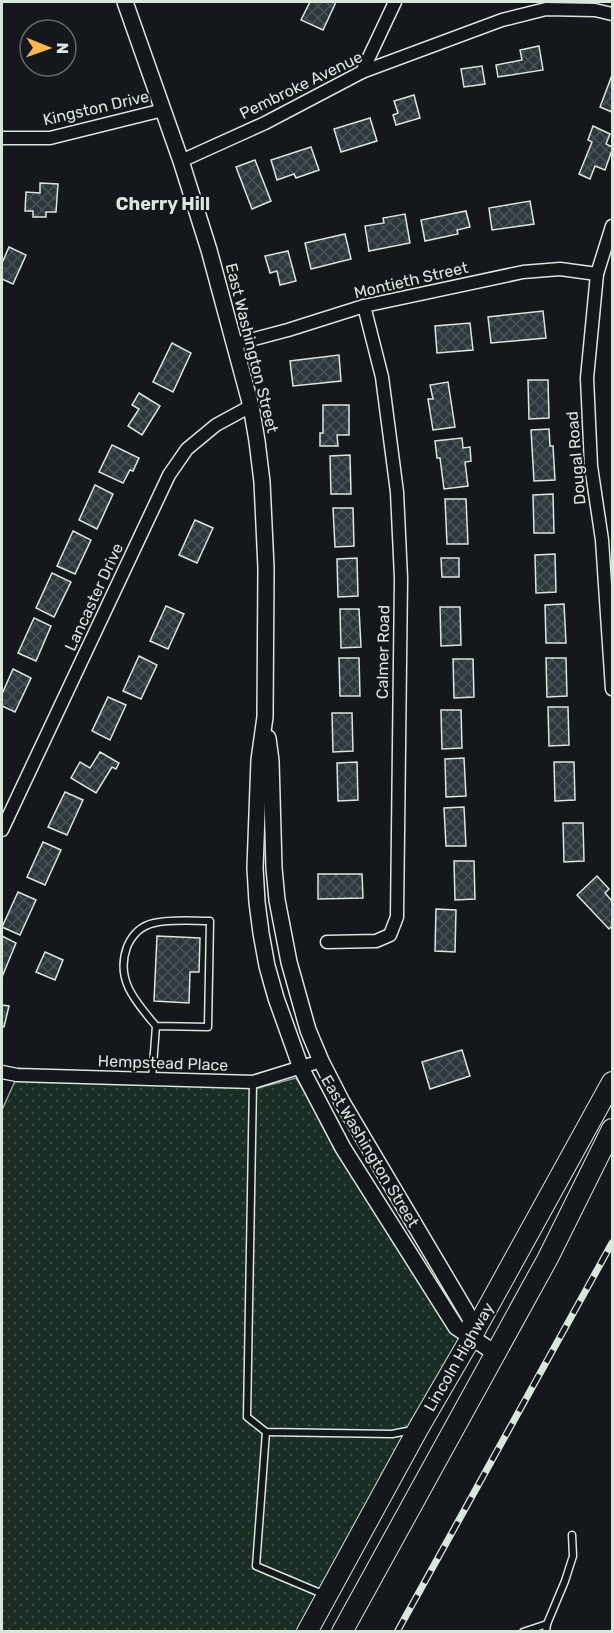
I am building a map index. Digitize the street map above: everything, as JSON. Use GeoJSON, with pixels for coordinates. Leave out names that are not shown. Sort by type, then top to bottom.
{"type":"FeatureCollection","features":[{"type":"Feature","properties":{"kind":"main road","name":"Lincoln Highway"},"geometry":{"type":"LineString","coordinates":[[308,1632],[418,1429],[612,1083]]}},
{"type":"Feature","properties":{"kind":"main road","name":"Lincoln Highway"},"geometry":{"type":"LineString","coordinates":[[342,1632],[548,1258],[612,1129]]}},
{"type":"Feature","properties":{"kind":"street","name":"East Washington Street"},"geometry":{"type":"LineString","coordinates":[[125,2],[181,161],[209,250],[251,406],[258,451],[266,568],[265,717],[260,760],[255,868],[257,902],[267,966],[287,1032],[301,1068],[343,1148],[456,1326],[495,1353]]}},
{"type":"Feature","properties":{"kind":"street"},"geometry":{"type":"LineString","coordinates":[[362,72],[395,2]]}},
{"type":"Feature","properties":{"kind":"street","name":"Pembroke Avenue"},"geometry":{"type":"LineString","coordinates":[[181,161],[265,123],[362,72],[502,20],[546,9],[595,10],[612,14]]}},
{"type":"Feature","properties":{"kind":"street","name":"Kingston Drive"},"geometry":{"type":"LineString","coordinates":[[2,138],[50,138],[163,110]]}},
{"type":"Feature","properties":{"kind":"street","name":"Dougal Road"},"geometry":{"type":"LineString","coordinates":[[612,226],[597,274],[587,378],[591,466],[602,540],[612,689]]}},
{"type":"Feature","properties":{"kind":"street","name":"Montieth Street"},"geometry":{"type":"LineString","coordinates":[[235,344],[364,306],[523,272],[560,269],[597,274]]}},
{"type":"Feature","properties":{"kind":"street","name":"Calmer Road"},"geometry":{"type":"LineString","coordinates":[[327,942],[376,941],[390,935],[398,917],[401,578],[397,492],[382,377],[364,306]]}},
{"type":"Feature","properties":{"kind":"street","name":"Lancaster Drive"},"geometry":{"type":"LineString","coordinates":[[2,830],[170,475],[188,449],[216,425],[251,406]]}},
{"type":"Feature","properties":{"kind":"street","name":"East Washington Street"},"geometry":{"type":"LineString","coordinates":[[265,717],[271,761],[274,868],[280,920],[288,962],[308,1030],[321,1061],[357,1129],[470,1318],[471,1336]]}},
{"type":"Feature","properties":{"kind":"street","name":"Hempstead Place"},"geometry":{"type":"LineString","coordinates":[[2,1072],[17,1075],[253,1082],[321,1061]]}},
{"type":"Feature","properties":{"kind":"lane"},"geometry":{"type":"LineString","coordinates":[[152,1079],[156,1026],[129,991],[124,977],[124,957],[131,938],[152,923],[210,921],[208,1027],[156,1026]]}},
{"type":"Feature","properties":{"kind":"lane"},"geometry":{"type":"LineString","coordinates":[[253,1082],[247,1417],[266,1432],[392,1434],[418,1429]]}},
{"type":"Feature","properties":{"kind":"lane"},"geometry":{"type":"LineString","coordinates":[[266,1432],[256,1566],[327,1596]]}},
{"type":"Feature","properties":{"kind":"lane"},"geometry":{"type":"LineString","coordinates":[[523,1632],[546,1628],[555,1602],[566,1581],[573,1556],[572,1534]]}},
{"type":"Feature","properties":{"kind":"green space"},"geometry":{"type":"Polygon","coordinates":[[[296,1078],[463,1337],[301,1631],[2,1632],[2,1110],[15,1081],[258,1088],[296,1078]]]}},
{"type":"Feature","properties":{"kind":"building"},"geometry":{"type":"Polygon","coordinates":[[[310,2],[336,2],[323,30],[301,20],[310,2]]]}},
{"type":"Feature","properties":{"kind":"building"},"geometry":{"type":"Polygon","coordinates":[[[539,46],[543,70],[498,77],[496,65],[522,60],[520,50],[539,46]]]}},
{"type":"Feature","properties":{"kind":"building"},"geometry":{"type":"Polygon","coordinates":[[[482,66],[485,84],[464,87],[461,69],[482,66]]]}},
{"type":"Feature","properties":{"kind":"building"},"geometry":{"type":"Polygon","coordinates":[[[612,75],[612,112],[600,107],[612,75]]]}},
{"type":"Feature","properties":{"kind":"building"},"geometry":{"type":"Polygon","coordinates":[[[414,95],[420,118],[396,125],[393,115],[398,113],[394,101],[414,95]]]}},
{"type":"Feature","properties":{"kind":"building"},"geometry":{"type":"Polygon","coordinates":[[[370,118],[377,141],[341,152],[334,129],[370,118]]]}},
{"type":"Feature","properties":{"kind":"building"},"geometry":{"type":"Polygon","coordinates":[[[593,126],[610,134],[606,144],[612,147],[612,150],[605,170],[595,166],[590,179],[579,174],[592,142],[588,140],[593,126]]]}},
{"type":"Feature","properties":{"kind":"building"},"geometry":{"type":"Polygon","coordinates":[[[311,147],[319,170],[296,178],[294,174],[277,180],[271,160],[311,147]]]}},
{"type":"Feature","properties":{"kind":"building"},"geometry":{"type":"Polygon","coordinates":[[[255,160],[271,201],[252,209],[236,167],[255,160]]]}},
{"type":"Feature","properties":{"kind":"building"},"geometry":{"type":"Polygon","coordinates":[[[40,183],[58,184],[56,212],[46,212],[46,217],[33,217],[33,211],[25,211],[26,192],[40,193],[40,183]]]}},
{"type":"Feature","properties":{"kind":"building"},"geometry":{"type":"Polygon","coordinates":[[[530,201],[534,224],[492,230],[489,208],[530,201]]]}},
{"type":"Feature","properties":{"kind":"building"},"geometry":{"type":"Polygon","coordinates":[[[466,211],[470,227],[457,230],[458,234],[425,241],[421,220],[466,211]]]}},
{"type":"Feature","properties":{"kind":"building"},"geometry":{"type":"Polygon","coordinates":[[[405,214],[410,243],[369,251],[365,226],[384,223],[383,218],[405,214]]]}},
{"type":"Feature","properties":{"kind":"building"},"geometry":{"type":"Polygon","coordinates":[[[345,234],[351,259],[311,269],[305,243],[345,234]]]}},
{"type":"Feature","properties":{"kind":"building"},"geometry":{"type":"Polygon","coordinates":[[[9,247],[26,255],[13,284],[2,279],[2,263],[9,247]]]}},
{"type":"Feature","properties":{"kind":"building"},"geometry":{"type":"Polygon","coordinates":[[[288,251],[296,281],[280,285],[277,271],[270,273],[265,256],[288,251]]]}},
{"type":"Feature","properties":{"kind":"building"},"geometry":{"type":"Polygon","coordinates":[[[543,311],[546,338],[491,343],[488,317],[543,311]]]}},
{"type":"Feature","properties":{"kind":"building"},"geometry":{"type":"Polygon","coordinates":[[[470,323],[473,350],[437,353],[435,326],[470,323]]]}},
{"type":"Feature","properties":{"kind":"building"},"geometry":{"type":"Polygon","coordinates":[[[172,343],[191,353],[173,392],[153,382],[172,343]]]}},
{"type":"Feature","properties":{"kind":"building"},"geometry":{"type":"Polygon","coordinates":[[[339,355],[341,381],[293,386],[290,361],[339,355]]]}},
{"type":"Feature","properties":{"kind":"building"},"geometry":{"type":"Polygon","coordinates":[[[528,380],[548,380],[549,418],[529,419],[528,380]]]}},
{"type":"Feature","properties":{"kind":"building"},"geometry":{"type":"Polygon","coordinates":[[[448,382],[455,427],[433,430],[428,399],[433,399],[430,385],[448,382]]]}},
{"type":"Feature","properties":{"kind":"building"},"geometry":{"type":"Polygon","coordinates":[[[139,393],[160,406],[142,435],[128,426],[139,409],[132,405],[139,393]]]}},
{"type":"Feature","properties":{"kind":"building"},"geometry":{"type":"Polygon","coordinates":[[[323,405],[349,405],[349,435],[337,435],[338,446],[320,446],[320,433],[323,433],[323,405]]]}},
{"type":"Feature","properties":{"kind":"building"},"geometry":{"type":"Polygon","coordinates":[[[549,429],[550,446],[553,446],[555,480],[534,481],[531,430],[549,429]]]}},
{"type":"Feature","properties":{"kind":"building"},"geometry":{"type":"Polygon","coordinates":[[[462,438],[463,448],[470,447],[471,461],[465,462],[468,486],[444,489],[435,441],[462,438]]]}},
{"type":"Feature","properties":{"kind":"building"},"geometry":{"type":"Polygon","coordinates":[[[112,445],[139,458],[133,471],[130,470],[123,483],[99,472],[112,445]]]}},
{"type":"Feature","properties":{"kind":"building"},"geometry":{"type":"Polygon","coordinates":[[[350,455],[351,494],[331,494],[330,456],[350,455]]]}},
{"type":"Feature","properties":{"kind":"building"},"geometry":{"type":"Polygon","coordinates":[[[95,485],[113,494],[97,529],[79,520],[95,485]]]}},
{"type":"Feature","properties":{"kind":"building"},"geometry":{"type":"Polygon","coordinates":[[[553,494],[554,533],[534,533],[533,495],[553,494]]]}},
{"type":"Feature","properties":{"kind":"building"},"geometry":{"type":"Polygon","coordinates":[[[445,499],[466,499],[468,544],[447,544],[445,499]]]}},
{"type":"Feature","properties":{"kind":"building"},"geometry":{"type":"Polygon","coordinates":[[[333,508],[353,508],[354,546],[335,547],[333,508]]]}},
{"type":"Feature","properties":{"kind":"building"},"geometry":{"type":"Polygon","coordinates":[[[195,520],[213,528],[197,563],[179,555],[195,520]]]}},
{"type":"Feature","properties":{"kind":"building"},"geometry":{"type":"Polygon","coordinates":[[[73,531],[91,540],[75,574],[57,566],[73,531]]]}},
{"type":"Feature","properties":{"kind":"building"},"geometry":{"type":"Polygon","coordinates":[[[555,554],[556,592],[536,593],[535,555],[555,554]]]}},
{"type":"Feature","properties":{"kind":"building"},"geometry":{"type":"Polygon","coordinates":[[[357,558],[358,596],[338,597],[337,559],[357,558]]]}},
{"type":"Feature","properties":{"kind":"building"},"geometry":{"type":"Polygon","coordinates":[[[441,558],[459,558],[459,577],[442,577],[441,558]]]}},
{"type":"Feature","properties":{"kind":"building"},"geometry":{"type":"Polygon","coordinates":[[[52,573],[71,582],[54,617],[36,608],[52,573]]]}},
{"type":"Feature","properties":{"kind":"building"},"geometry":{"type":"Polygon","coordinates":[[[564,604],[566,643],[546,643],[545,605],[564,604]]]}},
{"type":"Feature","properties":{"kind":"building"},"geometry":{"type":"Polygon","coordinates":[[[166,606],[184,614],[168,649],[150,641],[166,606]]]}},
{"type":"Feature","properties":{"kind":"building"},"geometry":{"type":"Polygon","coordinates":[[[440,607],[460,607],[461,645],[441,646],[440,607]]]}},
{"type":"Feature","properties":{"kind":"building"},"geometry":{"type":"Polygon","coordinates":[[[340,609],[359,609],[361,647],[341,648],[340,609]]]}},
{"type":"Feature","properties":{"kind":"building"},"geometry":{"type":"Polygon","coordinates":[[[34,618],[51,626],[36,661],[18,653],[34,618]]]}},
{"type":"Feature","properties":{"kind":"building"},"geometry":{"type":"Polygon","coordinates":[[[139,656],[157,665],[141,699],[123,691],[139,656]]]}},
{"type":"Feature","properties":{"kind":"building"},"geometry":{"type":"Polygon","coordinates":[[[339,658],[359,658],[360,696],[340,696],[339,658]]]}},
{"type":"Feature","properties":{"kind":"building"},"geometry":{"type":"Polygon","coordinates":[[[546,658],[566,658],[567,696],[547,697],[546,658]]]}},
{"type":"Feature","properties":{"kind":"building"},"geometry":{"type":"Polygon","coordinates":[[[453,659],[473,659],[474,697],[454,698],[453,659]]]}},
{"type":"Feature","properties":{"kind":"building"},"geometry":{"type":"Polygon","coordinates":[[[13,669],[31,678],[15,712],[2,706],[2,694],[13,669]]]}},
{"type":"Feature","properties":{"kind":"building"},"geometry":{"type":"Polygon","coordinates":[[[108,697],[126,705],[110,740],[92,731],[108,697]]]}},
{"type":"Feature","properties":{"kind":"building"},"geometry":{"type":"Polygon","coordinates":[[[548,707],[568,707],[569,745],[549,746],[548,707]]]}},
{"type":"Feature","properties":{"kind":"building"},"geometry":{"type":"Polygon","coordinates":[[[441,710],[461,710],[462,748],[442,749],[441,710]]]}},
{"type":"Feature","properties":{"kind":"building"},"geometry":{"type":"Polygon","coordinates":[[[332,713],[352,713],[353,751],[333,752],[332,713]]]}},
{"type":"Feature","properties":{"kind":"building"},"geometry":{"type":"Polygon","coordinates":[[[100,752],[119,763],[116,769],[112,767],[96,793],[71,778],[80,762],[90,768],[100,752]]]}},
{"type":"Feature","properties":{"kind":"building"},"geometry":{"type":"Polygon","coordinates":[[[464,758],[466,796],[446,797],[445,759],[464,758]]]}},
{"type":"Feature","properties":{"kind":"building"},"geometry":{"type":"Polygon","coordinates":[[[357,762],[358,800],[338,801],[337,763],[357,762]]]}},
{"type":"Feature","properties":{"kind":"building"},"geometry":{"type":"Polygon","coordinates":[[[554,762],[574,762],[575,800],[555,801],[554,762]]]}},
{"type":"Feature","properties":{"kind":"building"},"geometry":{"type":"Polygon","coordinates":[[[65,792],[83,800],[67,835],[48,827],[65,792]]]}},
{"type":"Feature","properties":{"kind":"building"},"geometry":{"type":"Polygon","coordinates":[[[464,807],[466,846],[446,846],[444,808],[464,807]]]}},
{"type":"Feature","properties":{"kind":"building"},"geometry":{"type":"Polygon","coordinates":[[[563,823],[583,823],[584,861],[564,862],[563,823]]]}},
{"type":"Feature","properties":{"kind":"building"},"geometry":{"type":"Polygon","coordinates":[[[43,842],[61,850],[45,885],[27,877],[43,842]]]}},
{"type":"Feature","properties":{"kind":"building"},"geometry":{"type":"Polygon","coordinates":[[[454,861],[474,861],[475,899],[455,900],[454,861]]]}},
{"type":"Feature","properties":{"kind":"building"},"geometry":{"type":"Polygon","coordinates":[[[318,874],[362,874],[363,898],[318,899],[318,874]]]}},
{"type":"Feature","properties":{"kind":"building"},"geometry":{"type":"Polygon","coordinates":[[[597,876],[609,889],[605,893],[612,901],[612,926],[609,929],[577,895],[597,876]]]}},
{"type":"Feature","properties":{"kind":"building"},"geometry":{"type":"Polygon","coordinates":[[[18,892],[36,900],[20,935],[2,927],[18,892]]]}},
{"type":"Feature","properties":{"kind":"building"},"geometry":{"type":"Polygon","coordinates":[[[436,909],[456,910],[455,952],[435,951],[436,909]]]}},
{"type":"Feature","properties":{"kind":"building"},"geometry":{"type":"Polygon","coordinates":[[[2,936],[16,943],[2,977],[2,936]]]}},
{"type":"Feature","properties":{"kind":"building"},"geometry":{"type":"Polygon","coordinates":[[[157,936],[200,938],[199,972],[190,972],[189,1003],[154,1001],[157,936]]]}},
{"type":"Feature","properties":{"kind":"building"},"geometry":{"type":"Polygon","coordinates":[[[45,952],[63,960],[55,980],[36,972],[45,952]]]}},
{"type":"Feature","properties":{"kind":"building"},"geometry":{"type":"Polygon","coordinates":[[[2,1005],[9,1006],[4,1027],[2,1026],[2,1005]]]}},
{"type":"Feature","properties":{"kind":"building"},"geometry":{"type":"Polygon","coordinates":[[[462,1050],[470,1076],[430,1089],[422,1062],[462,1050]]]}},
{"type":"Feature","properties":{"kind":"railway"},"geometry":{"type":"LineString","coordinates":[[397,1632],[612,1243]]}},
{"type":"Feature","properties":{"kind":"district","name":"Cherry Hill"},"geometry":{"type":"Point","coordinates":[163,204]}}]}
